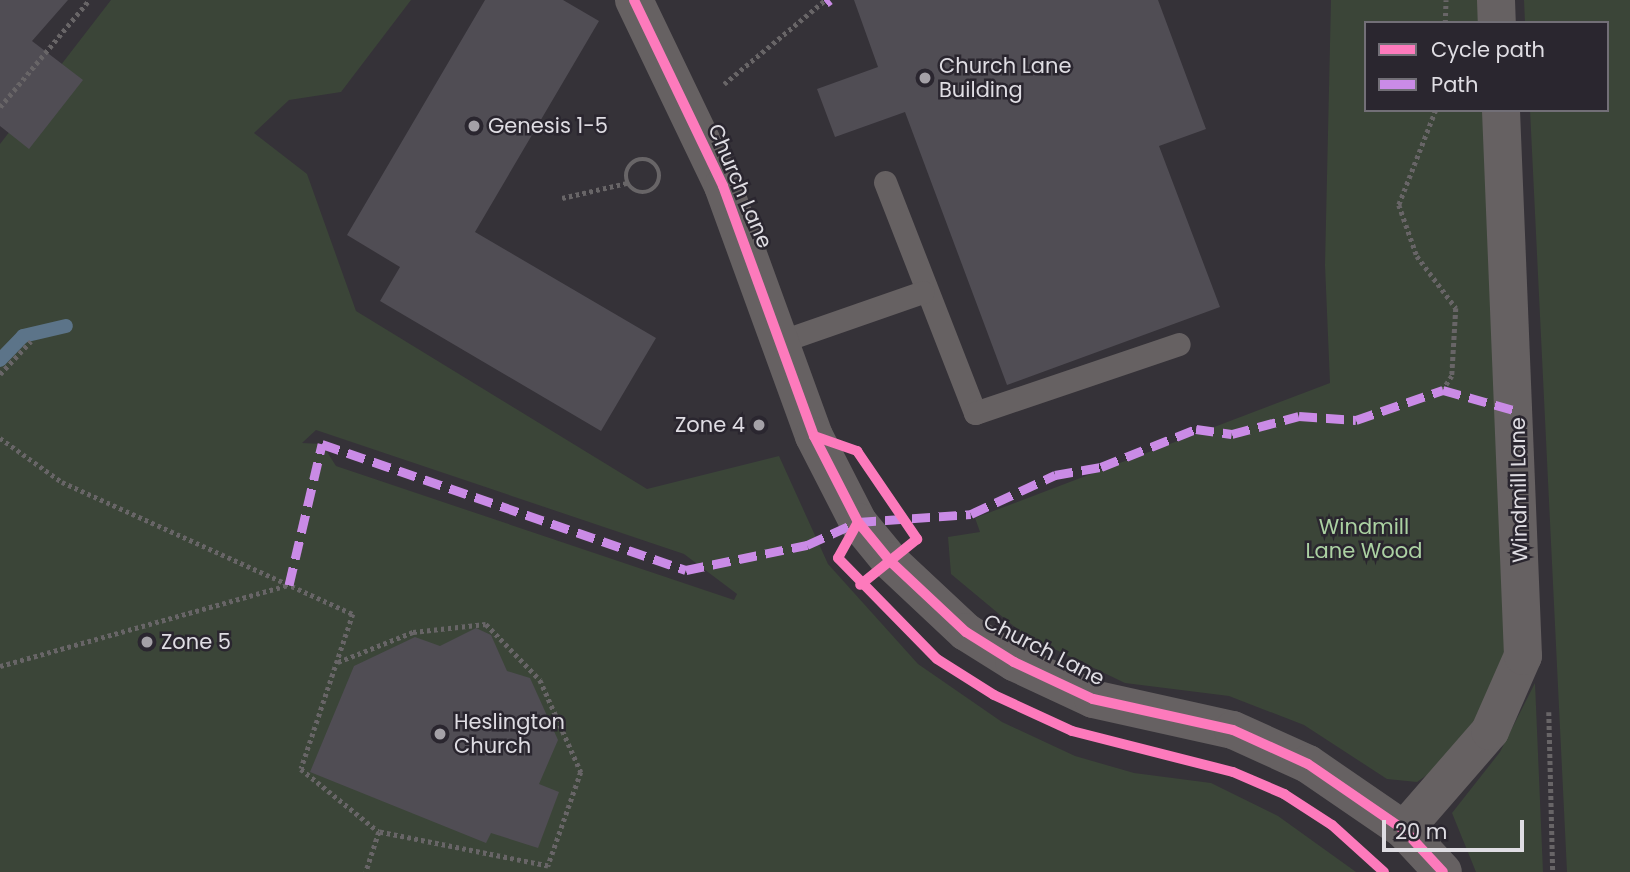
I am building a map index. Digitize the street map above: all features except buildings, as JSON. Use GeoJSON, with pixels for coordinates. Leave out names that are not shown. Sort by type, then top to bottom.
{"type":"FeatureCollection","features":[{"type":"Feature","properties":{"kind":"street","name":"Church Lane"},"geometry":{"type":"LineString","coordinates":[[634,0],[687,113],[782,341],[814,436],[858,522],[966,632],[1093,699],[1233,730],[1308,764],[1404,830],[1443,872]]}},
{"type":"Feature","properties":{"kind":"street"},"geometry":{"type":"LineString","coordinates":[[1496,0],[1497,21]]}},
{"type":"Feature","properties":{"kind":"street","name":"Windmill Lane"},"geometry":{"type":"LineString","coordinates":[[1404,830],[1490,731],[1523,656],[1502,112]]}},
{"type":"Feature","properties":{"kind":"lane"},"geometry":{"type":"LineString","coordinates":[[885,182],[923,292],[975,413],[1180,344]]}},
{"type":"Feature","properties":{"kind":"lane"},"geometry":{"type":"LineString","coordinates":[[782,341],[923,292]]}},
{"type":"Feature","properties":{"kind":"path"},"geometry":{"type":"LineString","coordinates":[[0,107],[89,0]]}},
{"type":"Feature","properties":{"kind":"path"},"geometry":{"type":"LineString","coordinates":[[687,113],[825,0]]}},
{"type":"Feature","properties":{"kind":"path"},"geometry":{"type":"LineString","coordinates":[[1445,21],[1446,0]]}},
{"type":"Feature","properties":{"kind":"path"},"geometry":{"type":"LineString","coordinates":[[1435,112],[1399,205],[1417,256],[1456,308],[1452,376],[1443,390]]}},
{"type":"Feature","properties":{"kind":"path"},"geometry":{"type":"LineString","coordinates":[[634,160],[656,165],[660,178],[654,190],[635,192],[626,183],[634,160]]}},
{"type":"Feature","properties":{"kind":"path"},"geometry":{"type":"LineString","coordinates":[[562,198],[626,183]]}},
{"type":"Feature","properties":{"kind":"path"},"geometry":{"type":"LineString","coordinates":[[0,374],[31,341]]}},
{"type":"Feature","properties":{"kind":"path"},"geometry":{"type":"LineString","coordinates":[[0,438],[62,482],[353,614],[301,769],[379,832],[548,866],[581,772],[540,680],[486,624],[414,632],[337,662]]}},
{"type":"Feature","properties":{"kind":"path"},"geometry":{"type":"LineString","coordinates":[[0,666],[289,585]]}},
{"type":"Feature","properties":{"kind":"path"},"geometry":{"type":"LineString","coordinates":[[1549,696],[1553,872]]}},
{"type":"Feature","properties":{"kind":"path"},"geometry":{"type":"LineString","coordinates":[[366,872],[379,832]]}},
{"type":"Feature","properties":{"kind":"green space"},"geometry":{"type":"Polygon","coordinates":[[[111,0],[411,0],[341,92],[289,100],[254,133],[307,174],[356,311],[647,489],[779,456],[828,564],[918,664],[1002,722],[1075,756],[1134,773],[1211,783],[1278,816],[1356,872],[0,872],[0,144],[111,0]],[[316,430],[302,443],[322,444],[336,466],[734,600],[737,594],[684,554],[316,430]]]}},
{"type":"Feature","properties":{"kind":"green space","name":"Windmill Lane Wood"},"geometry":{"type":"Polygon","coordinates":[[[1331,0],[1493,0],[1494,21],[1364,21],[1364,112],[1499,112],[1521,656],[1443,764],[1417,782],[1387,779],[1304,725],[1229,696],[1125,683],[1023,634],[951,574],[948,537],[980,532],[975,518],[1330,383],[1325,265],[1331,0]]]}},
{"type":"Feature","properties":{"kind":"green space"},"geometry":{"type":"Polygon","coordinates":[[[1524,0],[1630,0],[1630,872],[1567,872],[1530,112],[1609,112],[1609,21],[1525,21],[1524,0]]]}},
{"type":"Feature","properties":{"kind":"green space"},"geometry":{"type":"Polygon","coordinates":[[[1535,683],[1543,872],[1476,872],[1452,813],[1500,752],[1535,683]]]}},
{"type":"Feature","properties":{"kind":"waterway"},"geometry":{"type":"LineString","coordinates":[[0,360],[23,336],[66,326]]}},
{"type":"Feature","properties":{"kind":"marked path"},"geometry":{"type":"LineString","coordinates":[[826,3],[830,0]]}},
{"type":"Feature","properties":{"kind":"marked path"},"geometry":{"type":"LineString","coordinates":[[289,585],[322,444],[686,570],[807,545],[858,522],[971,514],[1055,475],[1101,467],[1196,429],[1232,434],[1299,416],[1356,420],[1443,390],[1517,411]]}},
{"type":"Feature","properties":{"kind":"cycle path"},"geometry":{"type":"LineString","coordinates":[[634,0],[723,186],[814,436],[858,522],[890,561],[966,632],[1014,662],[1093,699],[1233,730],[1308,764],[1404,830],[1443,872]]}},
{"type":"Feature","properties":{"kind":"cycle path"},"geometry":{"type":"LineString","coordinates":[[814,436],[857,451],[917,539],[860,585]]}},
{"type":"Feature","properties":{"kind":"cycle path"},"geometry":{"type":"LineString","coordinates":[[858,522],[838,558],[937,659],[994,695],[1072,731],[1233,772],[1284,794],[1332,825],[1384,872]]}},
{"type":"Feature","properties":{"kind":"place","name":"Church Lane Building"},"geometry":{"type":"Point","coordinates":[925,78]}},
{"type":"Feature","properties":{"kind":"place","name":"Genesis 1-5"},"geometry":{"type":"Point","coordinates":[474,126]}},
{"type":"Feature","properties":{"kind":"place","name":"Zone 4"},"geometry":{"type":"Point","coordinates":[759,425]}},
{"type":"Feature","properties":{"kind":"place","name":"Zone 5"},"geometry":{"type":"Point","coordinates":[147,642]}},
{"type":"Feature","properties":{"kind":"place","name":"Heslington Church"},"geometry":{"type":"Point","coordinates":[440,734]}}]}
